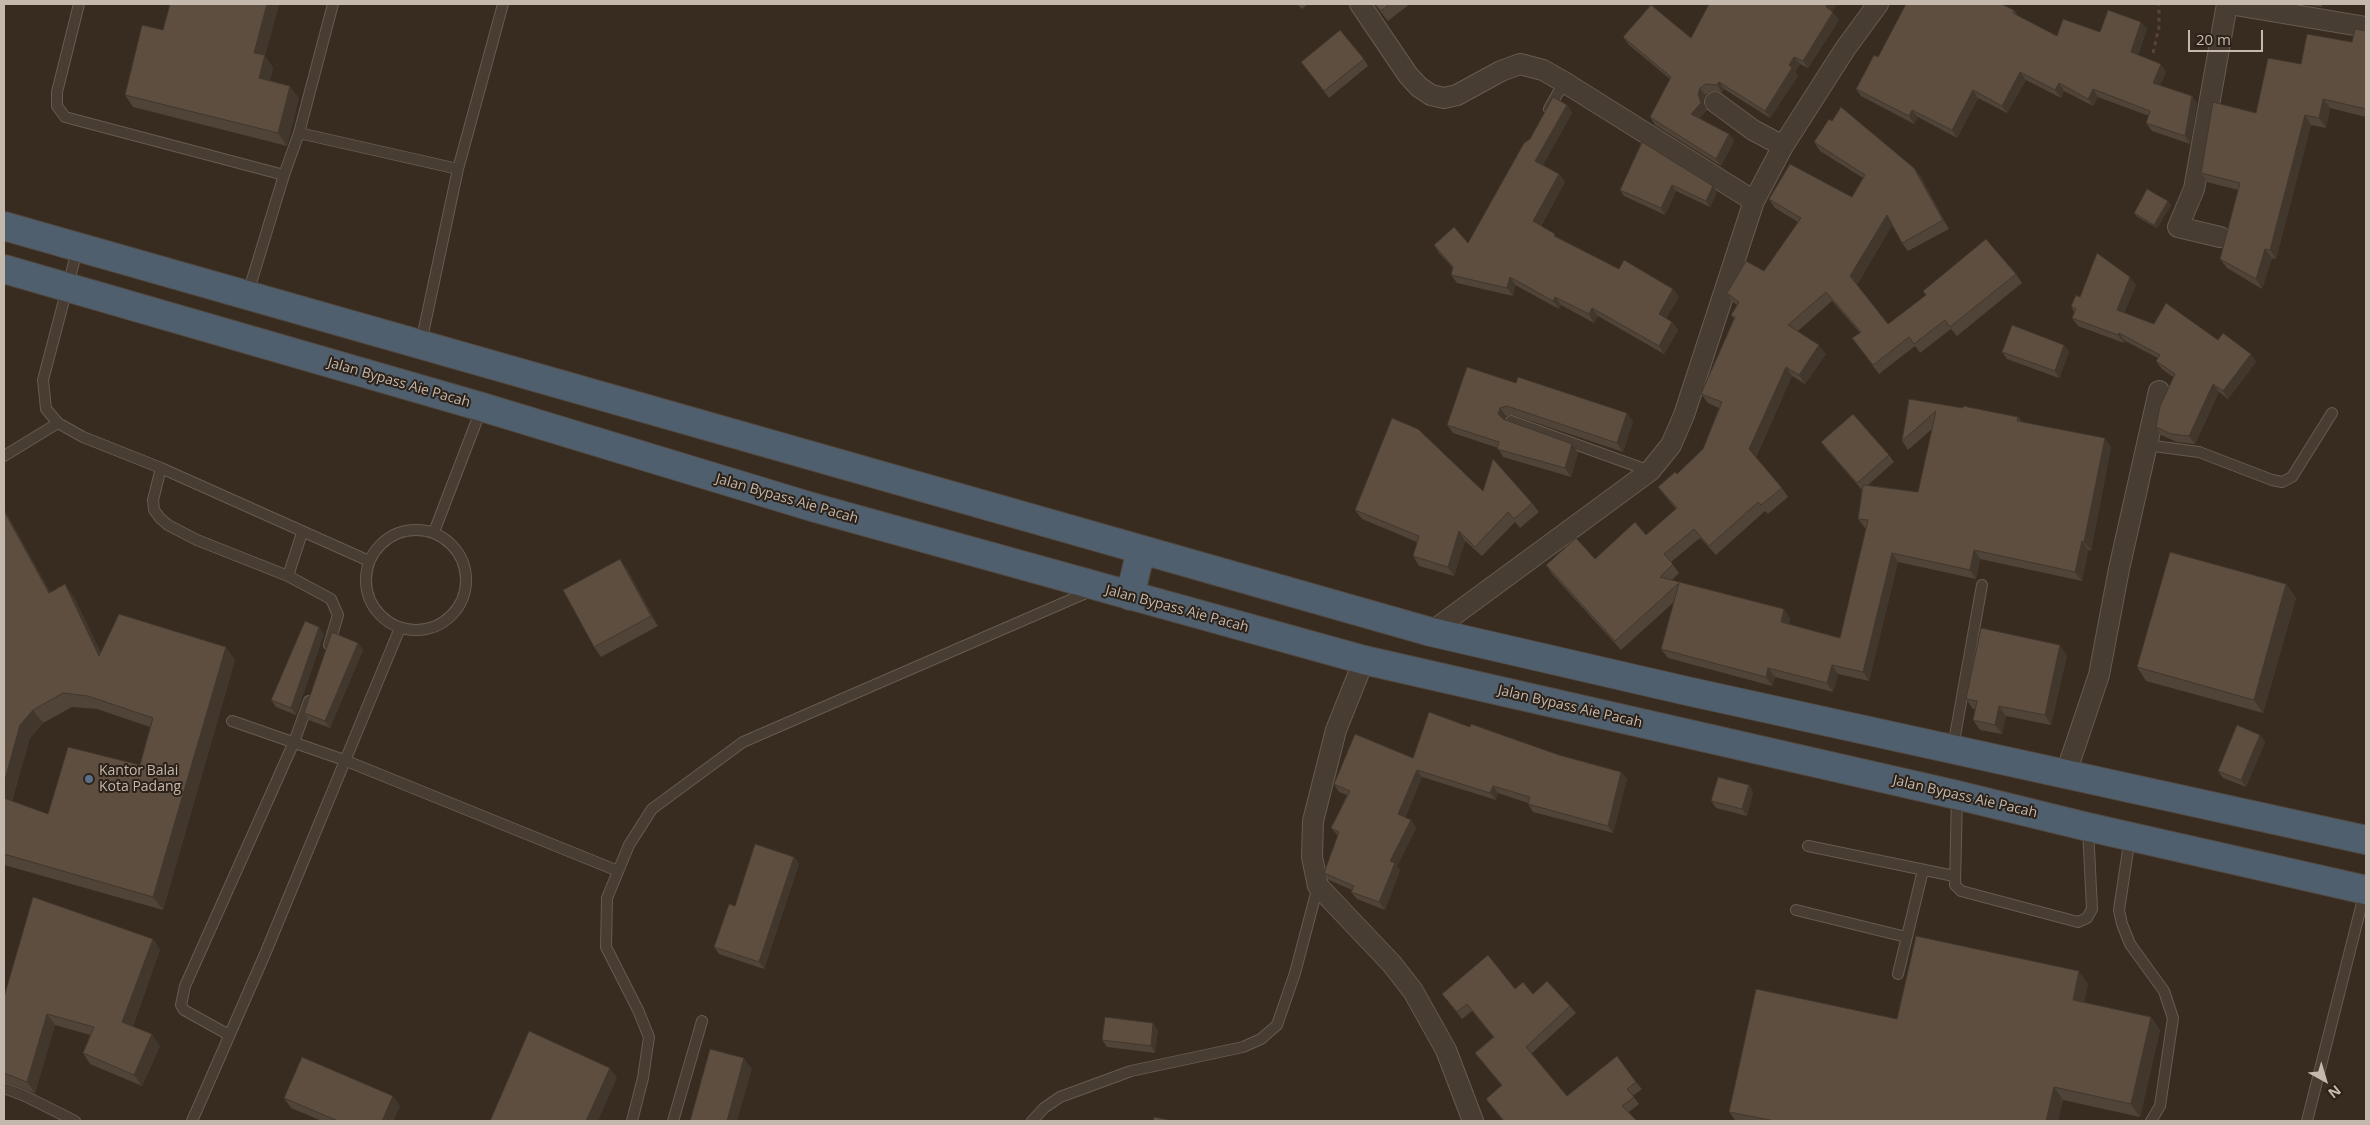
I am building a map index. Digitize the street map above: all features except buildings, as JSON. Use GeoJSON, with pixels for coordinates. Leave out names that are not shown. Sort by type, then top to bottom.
{"type":"FeatureCollection","features":[{"type":"Feature","properties":{"kind":"highway"},"geometry":{"type":"LineString","coordinates":[[4,226],[1431,632],[1687,691],[2366,840]]}},
{"type":"Feature","properties":{"kind":"highway","name":"Jalan Bypass Aie Pacah"},"geometry":{"type":"LineString","coordinates":[[4,269],[482,407],[812,507],[1098,588],[1364,660],[1957,794],[2088,827],[2366,890]]}},
{"type":"Feature","properties":{"kind":"highway"},"geometry":{"type":"LineString","coordinates":[[1130,596],[1141,550]]}},
{"type":"Feature","properties":{"kind":"highway"},"geometry":{"type":"LineString","coordinates":[[1680,732],[1687,691]]}},
{"type":"Feature","properties":{"kind":"street"},"geometry":{"type":"LineString","coordinates":[[1360,4],[1408,75],[1419,87],[1431,95],[1444,98],[1457,95],[1501,71],[1520,64],[1543,70],[1754,201]]}},
{"type":"Feature","properties":{"kind":"street"},"geometry":{"type":"LineString","coordinates":[[1431,632],[1650,471],[1670,444],[1684,415],[1754,201],[1783,146],[1845,50],[1878,4]]}},
{"type":"Feature","properties":{"kind":"street"},"geometry":{"type":"LineString","coordinates":[[2220,237],[2178,227],[2194,189],[2228,4],[2366,27]]}},
{"type":"Feature","properties":{"kind":"street"},"geometry":{"type":"LineString","coordinates":[[1715,102],[1753,130],[1783,146]]}},
{"type":"Feature","properties":{"kind":"street"},"geometry":{"type":"LineString","coordinates":[[2066,773],[2099,675],[2108,620],[2159,391]]}},
{"type":"Feature","properties":{"kind":"street"},"geometry":{"type":"LineString","coordinates":[[1364,660],[1336,730],[1324,771],[1313,821],[1312,857],[1318,886],[1392,964],[1413,992],[1446,1050],[1473,1121]]}},
{"type":"Feature","properties":{"kind":"lane"},"geometry":{"type":"LineString","coordinates":[[79,4],[57,92],[57,106],[65,117],[284,175]]}},
{"type":"Feature","properties":{"kind":"lane"},"geometry":{"type":"LineString","coordinates":[[247,295],[284,175],[300,133],[332,4]]}},
{"type":"Feature","properties":{"kind":"lane"},"geometry":{"type":"LineString","coordinates":[[421,344],[458,169],[502,4]]}},
{"type":"Feature","properties":{"kind":"lane"},"geometry":{"type":"LineString","coordinates":[[1543,120],[1564,82]]}},
{"type":"Feature","properties":{"kind":"lane"},"geometry":{"type":"LineString","coordinates":[[300,133],[458,169]]}},
{"type":"Feature","properties":{"kind":"lane"},"geometry":{"type":"LineString","coordinates":[[78,246],[43,380],[46,409],[58,424],[83,437],[161,468],[302,533],[369,560]]}},
{"type":"Feature","properties":{"kind":"lane"},"geometry":{"type":"LineString","coordinates":[[434,532],[482,407]]}},
{"type":"Feature","properties":{"kind":"lane"},"geometry":{"type":"LineString","coordinates":[[2146,446],[2199,452],[2272,480],[2282,482],[2292,477],[2332,413]]}},
{"type":"Feature","properties":{"kind":"lane"},"geometry":{"type":"LineString","coordinates":[[1512,421],[1650,471]]}},
{"type":"Feature","properties":{"kind":"lane"},"geometry":{"type":"LineString","coordinates":[[4,456],[58,424]]}},
{"type":"Feature","properties":{"kind":"lane"},"geometry":{"type":"LineString","coordinates":[[161,468],[153,500],[154,510],[168,526],[197,540],[288,576],[332,599],[338,615],[327,651]]}},
{"type":"Feature","properties":{"kind":"lane"},"geometry":{"type":"LineString","coordinates":[[415,529],[434,532],[451,543],[462,558],[467,577],[464,597],[454,613],[439,625],[420,631],[400,628],[383,618],[370,602],[365,581],[369,560],[380,544],[396,533],[415,529]]}},
{"type":"Feature","properties":{"kind":"lane"},"geometry":{"type":"LineString","coordinates":[[288,576],[302,533]]}},
{"type":"Feature","properties":{"kind":"lane"},"geometry":{"type":"LineString","coordinates":[[1953,748],[1982,585]]}},
{"type":"Feature","properties":{"kind":"lane"},"geometry":{"type":"LineString","coordinates":[[632,1121],[643,1078],[649,1037],[638,1010],[606,947],[607,898],[629,845],[652,809],[742,742],[1098,588]]}},
{"type":"Feature","properties":{"kind":"lane"},"geometry":{"type":"LineString","coordinates":[[192,1121],[265,954],[400,628]]}},
{"type":"Feature","properties":{"kind":"lane"},"geometry":{"type":"LineString","coordinates":[[229,1035],[184,1010],[181,1005],[183,993],[294,742],[314,688]]}},
{"type":"Feature","properties":{"kind":"lane"},"geometry":{"type":"LineString","coordinates":[[232,721],[344,760],[618,871]]}},
{"type":"Feature","properties":{"kind":"lane"},"geometry":{"type":"LineString","coordinates":[[1957,794],[1955,885],[1961,891],[2078,922],[2087,918],[2092,909],[2088,827]]}},
{"type":"Feature","properties":{"kind":"lane"},"geometry":{"type":"LineString","coordinates":[[2130,836],[2120,900],[2120,917],[2130,944],[2164,991],[2173,1018],[2160,1106],[2150,1121]]}},
{"type":"Feature","properties":{"kind":"lane"},"geometry":{"type":"LineString","coordinates":[[1808,846],[1954,876]]}},
{"type":"Feature","properties":{"kind":"lane"},"geometry":{"type":"LineString","coordinates":[[1898,974],[1923,870]]}},
{"type":"Feature","properties":{"kind":"lane"},"geometry":{"type":"LineString","coordinates":[[1032,1121],[1044,1108],[1060,1096],[1131,1071],[1243,1047],[1261,1039],[1277,1025],[1295,973],[1318,886]]}},
{"type":"Feature","properties":{"kind":"lane"},"geometry":{"type":"LineString","coordinates":[[2307,1121],[2366,890]]}},
{"type":"Feature","properties":{"kind":"lane"},"geometry":{"type":"LineString","coordinates":[[1796,910],[1906,937]]}},
{"type":"Feature","properties":{"kind":"lane"},"geometry":{"type":"LineString","coordinates":[[673,1121],[702,1021]]}},
{"type":"Feature","properties":{"kind":"lane"},"geometry":{"type":"LineString","coordinates":[[4,1088],[26,1096],[74,1121]]}},
{"type":"Feature","properties":{"kind":"path"},"geometry":{"type":"LineString","coordinates":[[2152,53],[2159,27],[2159,4]]}},
{"type":"Feature","properties":{"kind":"place","name":"Kantor Balai Kota Padang"},"geometry":{"type":"Point","coordinates":[89,779]}}]}
